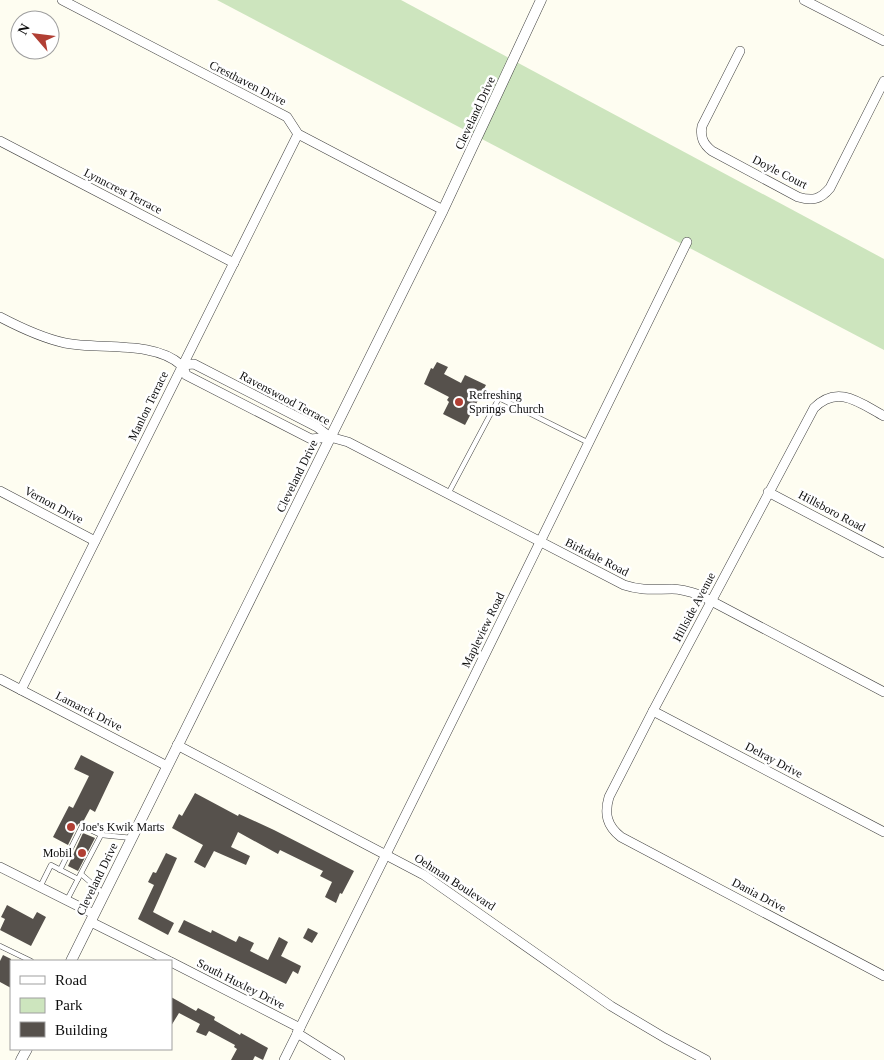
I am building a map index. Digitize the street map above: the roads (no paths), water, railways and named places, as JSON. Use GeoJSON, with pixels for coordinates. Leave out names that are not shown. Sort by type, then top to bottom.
{"type":"FeatureCollection","features":[{"type":"Feature","properties":{"kind":"street","name":"Cresthaven Drive"},"geometry":{"type":"LineString","coordinates":[[62,0],[287,117],[298,134],[443,210]]}},
{"type":"Feature","properties":{"kind":"street","name":"Cleveland Drive"},"geometry":{"type":"LineString","coordinates":[[72,960],[443,210],[541,0]]}},
{"type":"Feature","properties":{"kind":"street"},"geometry":{"type":"LineString","coordinates":[[804,0],[884,41]]}},
{"type":"Feature","properties":{"kind":"street","name":"Doyle Court"},"geometry":{"type":"LineString","coordinates":[[740,51],[702,126],[700,133],[703,143],[712,151],[807,200],[824,196],[830,188],[884,81]]}},
{"type":"Feature","properties":{"kind":"street","name":"Manlon Terrace"},"geometry":{"type":"LineString","coordinates":[[21,690],[298,134]]}},
{"type":"Feature","properties":{"kind":"street","name":"Lynncrest Terrace"},"geometry":{"type":"LineString","coordinates":[[0,141],[234,263]]}},
{"type":"Feature","properties":{"kind":"street","name":"Mapleview Road"},"geometry":{"type":"LineString","coordinates":[[284,1060],[541,542],[687,242]]}},
{"type":"Feature","properties":{"kind":"street","name":"Ravenswood Terrace"},"geometry":{"type":"LineString","coordinates":[[0,317],[34,334],[66,343],[132,348],[161,354],[182,365],[192,363],[317,427],[330,436]]}},
{"type":"Feature","properties":{"kind":"street","name":"Ravenswood Terrace"},"geometry":{"type":"LineString","coordinates":[[182,365],[186,375],[312,439],[330,436]]}},
{"type":"Feature","properties":{"kind":"street"},"geometry":{"type":"LineString","coordinates":[[248,406],[253,394]]}},
{"type":"Feature","properties":{"kind":"street","name":"Hillside Avenue"},"geometry":{"type":"LineString","coordinates":[[621,837],[614,832],[609,824],[606,807],[609,797],[768,492],[814,408],[820,401],[831,396],[840,396],[849,398],[884,416]]}},
{"type":"Feature","properties":{"kind":"street","name":"Birkdale Road"},"geometry":{"type":"LineString","coordinates":[[330,436],[348,442],[624,586],[650,591],[672,589],[700,595],[884,692]]}},
{"type":"Feature","properties":{"kind":"street","name":"Vernon Drive"},"geometry":{"type":"LineString","coordinates":[[0,491],[96,541]]}},
{"type":"Feature","properties":{"kind":"street","name":"Hillsboro Road"},"geometry":{"type":"LineString","coordinates":[[768,492],[884,553]]}},
{"type":"Feature","properties":{"kind":"street","name":"Lamarck Drive"},"geometry":{"type":"LineString","coordinates":[[0,679],[167,766]]}},
{"type":"Feature","properties":{"kind":"street","name":"Delray Drive"},"geometry":{"type":"LineString","coordinates":[[653,711],[884,832]]}},
{"type":"Feature","properties":{"kind":"street","name":"Oehman Boulevard"},"geometry":{"type":"LineString","coordinates":[[177,745],[424,874],[611,1006],[706,1060]]}},
{"type":"Feature","properties":{"kind":"street","name":"Dania Drive"},"geometry":{"type":"LineString","coordinates":[[621,837],[884,976]]}},
{"type":"Feature","properties":{"kind":"street","name":"South Huxley Drive"},"geometry":{"type":"LineString","coordinates":[[0,866],[67,900],[93,918],[166,960]]}},
{"type":"Feature","properties":{"kind":"street","name":"South Huxley Drive"},"geometry":{"type":"LineString","coordinates":[[172,963],[298,1030],[340,1060]]}},
{"type":"Feature","properties":{"kind":"lane"},"geometry":{"type":"LineString","coordinates":[[448,494],[498,398],[588,443]]}},
{"type":"Feature","properties":{"kind":"lane"},"geometry":{"type":"LineString","coordinates":[[60,870],[74,849],[82,826],[101,834],[132,838]]}},
{"type":"Feature","properties":{"kind":"lane"},"geometry":{"type":"LineString","coordinates":[[67,900],[101,834]]}},
{"type":"Feature","properties":{"kind":"lane"},"geometry":{"type":"LineString","coordinates":[[40,887],[51,865],[80,876],[104,894]]}},
{"type":"Feature","properties":{"kind":"lane"},"geometry":{"type":"LineString","coordinates":[[0,946],[29,960]]}},
{"type":"Feature","properties":{"kind":"place","name":"Refreshing Springs Church"},"geometry":{"type":"Point","coordinates":[459,402]}},
{"type":"Feature","properties":{"kind":"place","name":"Joe's Kwik Marts"},"geometry":{"type":"Point","coordinates":[71,827]}},
{"type":"Feature","properties":{"kind":"place","name":"Mobil"},"geometry":{"type":"Point","coordinates":[82,853]}}]}
